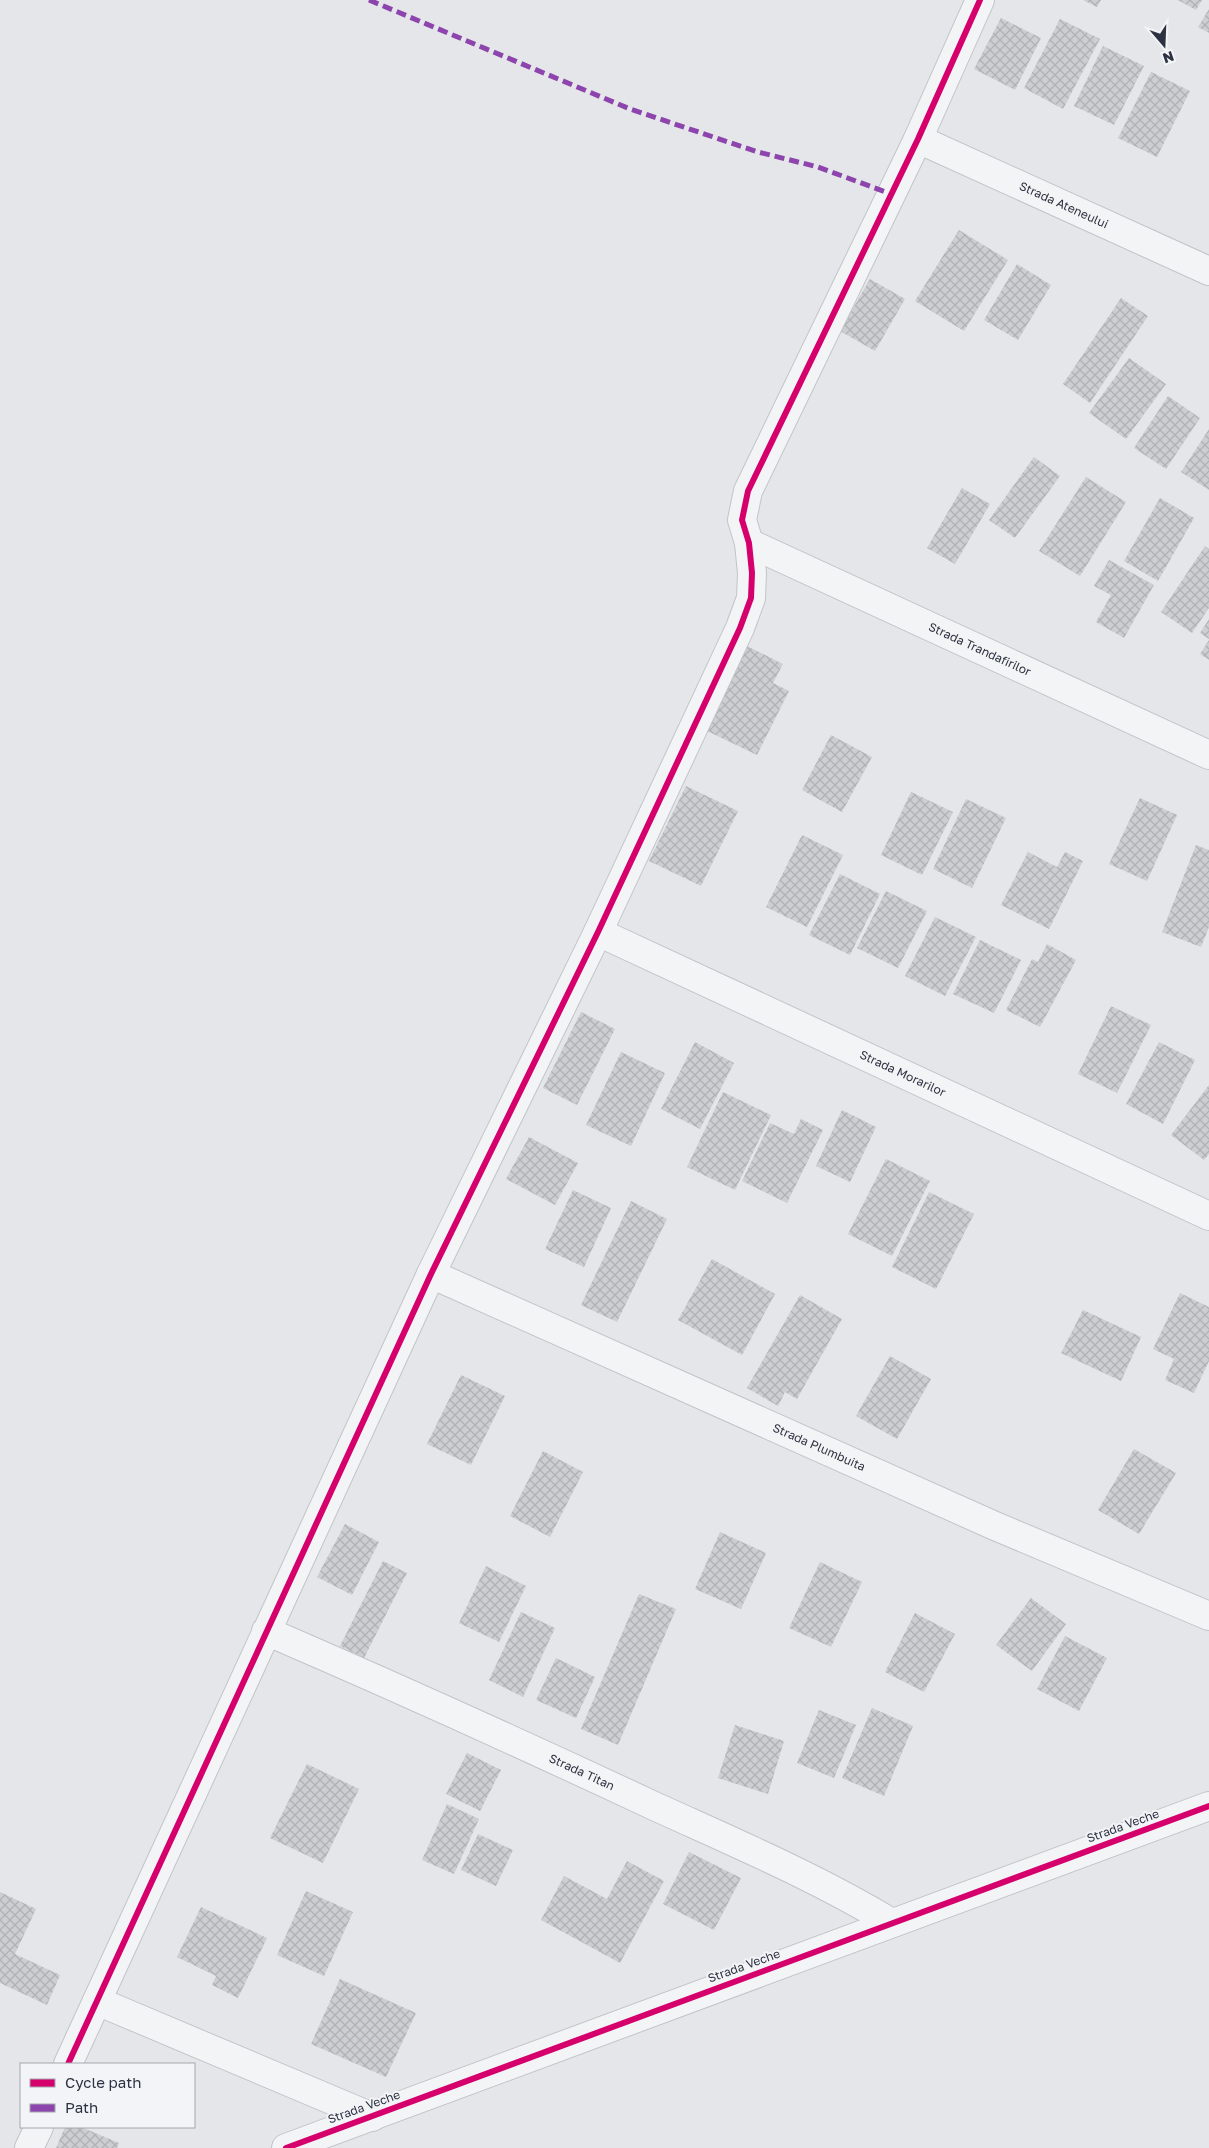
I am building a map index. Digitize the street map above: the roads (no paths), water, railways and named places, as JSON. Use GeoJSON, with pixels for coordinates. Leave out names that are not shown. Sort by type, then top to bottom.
{"type":"FeatureCollection","features":[{"type":"Feature","properties":{"kind":"street"},"geometry":{"type":"LineString","coordinates":[[68,2063],[432,1274],[598,932],[740,628],[751,598],[749,543],[742,520],[748,492],[918,139],[980,0]]}},
{"type":"Feature","properties":{"kind":"street","name":"Strada Ateneului"},"geometry":{"type":"LineString","coordinates":[[918,139],[1209,271]]}},
{"type":"Feature","properties":{"kind":"street","name":"Strada Trandafirilor"},"geometry":{"type":"LineString","coordinates":[[749,543],[1209,755]]}},
{"type":"Feature","properties":{"kind":"street","name":"Strada Morarilor"},"geometry":{"type":"LineString","coordinates":[[598,932],[1209,1216]]}},
{"type":"Feature","properties":{"kind":"street","name":"Strada Plumbuita"},"geometry":{"type":"LineString","coordinates":[[432,1274],[994,1526],[1209,1616]]}},
{"type":"Feature","properties":{"kind":"street","name":"Strada Titan"},"geometry":{"type":"LineString","coordinates":[[266,1631],[433,1702],[844,1894],[892,1923]]}},
{"type":"Feature","properties":{"kind":"street","name":"Strada Veche"},"geometry":{"type":"LineString","coordinates":[[286,2148],[1209,1806]]}},
{"type":"Feature","properties":{"kind":"street"},"geometry":{"type":"LineString","coordinates":[[97,2001],[372,2117]]}},
{"type":"Feature","properties":{"kind":"street"},"geometry":{"type":"LineString","coordinates":[[29,2148],[39,2128]]}}]}
